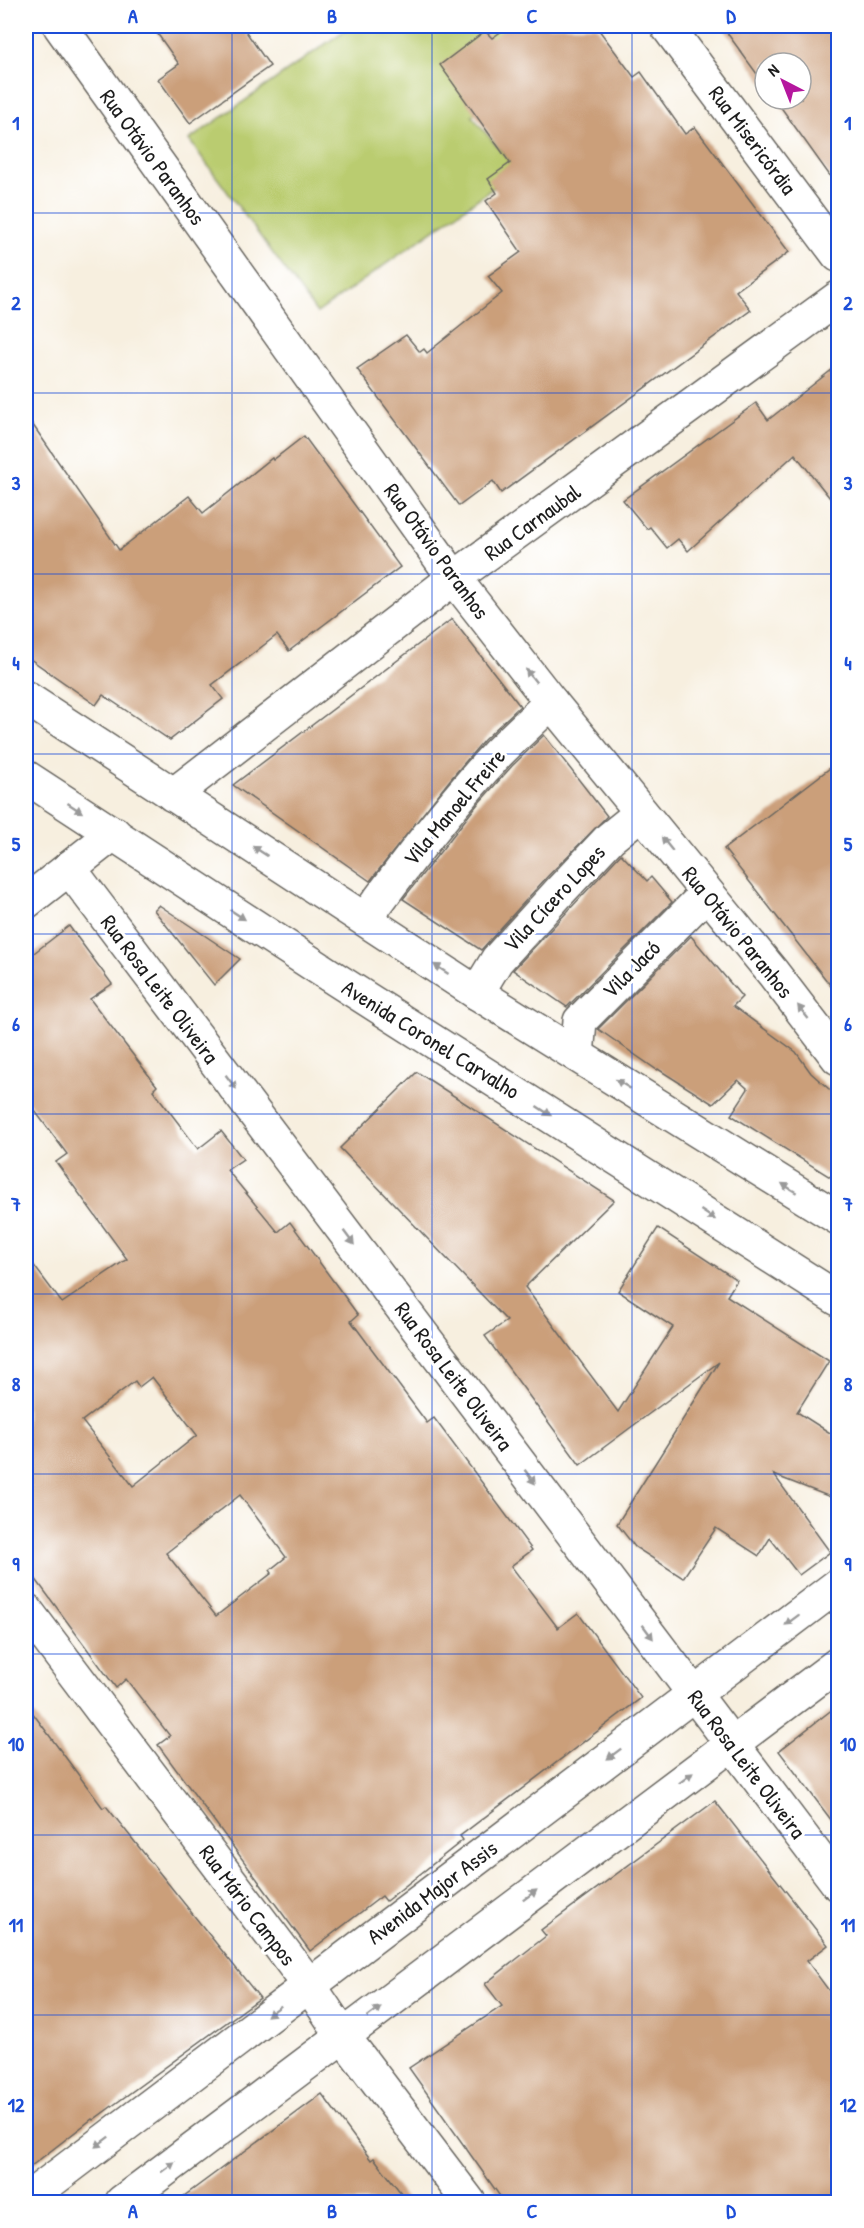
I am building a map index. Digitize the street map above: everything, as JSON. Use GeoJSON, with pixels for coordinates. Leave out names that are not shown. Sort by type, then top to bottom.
{"type":"FeatureCollection","features":[{"type":"Feature","properties":{"kind":"street","name":"Rua Otávio Paranhos"},"geometry":{"type":"LineString","coordinates":[[60,26],[454,578],[838,1058]]}},
{"type":"Feature","properties":{"kind":"street","name":"Rua Misericórdia"},"geometry":{"type":"LineString","coordinates":[[667,26],[838,255]]}},
{"type":"Feature","properties":{"kind":"street","name":"Rua Carnaubal"},"geometry":{"type":"LineString","coordinates":[[173,795],[454,578],[838,298]]}},
{"type":"Feature","properties":{"kind":"street"},"geometry":{"type":"LineString","coordinates":[[26,698],[477,993],[838,1218]]}},
{"type":"Feature","properties":{"kind":"street","name":"Vila Manoel Freire"},"geometry":{"type":"LineString","coordinates":[[365,919],[460,797],[499,752],[551,702]]}},
{"type":"Feature","properties":{"kind":"street","name":"Avenida Coronel Carvalho"},"geometry":{"type":"LineString","coordinates":[[26,777],[337,980],[838,1299]]}},
{"type":"Feature","properties":{"kind":"street","name":"Vila Cícero Lopes"},"geometry":{"type":"LineString","coordinates":[[477,993],[497,960],[610,838],[641,813]]}},
{"type":"Feature","properties":{"kind":"street"},"geometry":{"type":"LineString","coordinates":[[26,902],[114,833]]}},
{"type":"Feature","properties":{"kind":"street","name":"Rua Rosa Leite Oliveira"},"geometry":{"type":"LineString","coordinates":[[69,868],[838,1884]]}},
{"type":"Feature","properties":{"kind":"street","name":"Vila Jacó"},"geometry":{"type":"LineString","coordinates":[[577,1055],[580,1020],[707,893]]}},
{"type":"Feature","properties":{"kind":"street","name":"Avenida Major Assis"},"geometry":{"type":"LineString","coordinates":[[26,2200],[838,1585]]}},
{"type":"Feature","properties":{"kind":"street","name":"Rua Mário Campos"},"geometry":{"type":"LineString","coordinates":[[26,1610],[309,1985],[343,2036],[469,2202]]}},
{"type":"Feature","properties":{"kind":"street"},"geometry":{"type":"LineString","coordinates":[[122,2202],[838,1664]]}},
{"type":"Feature","properties":{"kind":"green space"},"geometry":{"type":"Polygon","coordinates":[[[351,26],[515,26],[509,50],[528,74],[472,116],[517,171],[317,313],[189,140],[351,26]]]}},
{"type":"Feature","properties":{"kind":"building"},"geometry":{"type":"Polygon","coordinates":[[[152,26],[242,26],[270,66],[190,123],[158,79],[179,64],[152,26]]]}},
{"type":"Feature","properties":{"kind":"building"},"geometry":{"type":"Polygon","coordinates":[[[509,26],[596,26],[634,77],[641,72],[685,134],[695,127],[789,252],[736,291],[751,310],[501,493],[493,481],[459,506],[357,369],[406,335],[420,352],[424,349],[427,353],[502,293],[488,276],[521,252],[486,201],[497,193],[488,179],[510,163],[440,65],[485,31],[492,38],[509,26]]]}},
{"type":"Feature","properties":{"kind":"building"},"geometry":{"type":"Polygon","coordinates":[[[722,26],[838,26],[838,187],[784,111],[813,111],[813,51],[753,51],[753,69],[722,26]]]}},
{"type":"Feature","properties":{"kind":"building"},"geometry":{"type":"Polygon","coordinates":[[[838,365],[838,508],[795,454],[688,551],[678,539],[667,548],[650,527],[647,529],[623,500],[756,403],[768,420],[838,365]]]}},
{"type":"Feature","properties":{"kind":"building"},"geometry":{"type":"Polygon","coordinates":[[[26,415],[119,550],[189,496],[203,513],[272,458],[273,460],[304,436],[400,567],[289,651],[277,635],[212,685],[223,699],[170,740],[103,695],[96,705],[26,656],[26,415]]]}},
{"type":"Feature","properties":{"kind":"building"},"geometry":{"type":"Polygon","coordinates":[[[452,619],[520,706],[484,740],[370,881],[233,785],[452,619]]]}},
{"type":"Feature","properties":{"kind":"building"},"geometry":{"type":"Polygon","coordinates":[[[544,735],[607,816],[547,877],[481,950],[403,899],[477,805],[544,735]]]}},
{"type":"Feature","properties":{"kind":"building"},"geometry":{"type":"Polygon","coordinates":[[[838,762],[838,995],[724,849],[838,762]]]}},
{"type":"Feature","properties":{"kind":"building"},"geometry":{"type":"Polygon","coordinates":[[[621,854],[647,881],[651,877],[672,902],[567,1007],[513,970],[621,854]]]}},
{"type":"Feature","properties":{"kind":"building"},"geometry":{"type":"Polygon","coordinates":[[[159,905],[240,959],[214,985],[154,910],[159,905]]]}},
{"type":"Feature","properties":{"kind":"building"},"geometry":{"type":"Polygon","coordinates":[[[69,926],[112,984],[90,999],[157,1086],[153,1090],[198,1149],[221,1131],[243,1159],[227,1170],[278,1232],[290,1222],[358,1315],[351,1321],[427,1423],[434,1418],[532,1550],[511,1566],[558,1628],[578,1613],[641,1698],[460,1836],[463,1840],[386,1901],[382,1896],[310,1951],[158,1745],[170,1736],[126,1679],[116,1688],[26,1566],[26,1255],[62,1303],[127,1259],[56,1162],[67,1154],[26,1099],[26,959],[69,926]],[[152,1377],[139,1387],[135,1381],[82,1421],[133,1486],[197,1435],[152,1377]],[[240,1495],[166,1553],[216,1616],[272,1573],[270,1570],[286,1557],[240,1495]]]}},
{"type":"Feature","properties":{"kind":"building"},"geometry":{"type":"Polygon","coordinates":[[[691,936],[742,997],[733,1006],[796,1052],[811,1073],[838,1097],[838,1182],[731,1115],[748,1089],[738,1080],[713,1104],[657,1070],[598,1029],[691,936]]]}},
{"type":"Feature","properties":{"kind":"building"},"geometry":{"type":"Polygon","coordinates":[[[417,1072],[614,1200],[525,1287],[618,1412],[673,1327],[618,1291],[658,1228],[737,1280],[727,1296],[829,1361],[797,1412],[838,1438],[838,1500],[774,1475],[830,1552],[799,1575],[770,1538],[759,1556],[716,1528],[683,1578],[635,1547],[617,1524],[719,1362],[580,1465],[485,1336],[507,1321],[340,1148],[417,1072]]]}},
{"type":"Feature","properties":{"kind":"building"},"geometry":{"type":"Polygon","coordinates":[[[26,1704],[103,1808],[106,1806],[260,1998],[92,2119],[26,2170],[26,1704]]]}},
{"type":"Feature","properties":{"kind":"building"},"geometry":{"type":"Polygon","coordinates":[[[838,1705],[838,1829],[779,1751],[838,1705]]]}},
{"type":"Feature","properties":{"kind":"building"},"geometry":{"type":"Polygon","coordinates":[[[715,1801],[828,1945],[807,1961],[838,2003],[838,2202],[504,2202],[409,2068],[502,2006],[485,1984],[546,1936],[541,1930],[715,1801]]]}},
{"type":"Feature","properties":{"kind":"building"},"geometry":{"type":"Polygon","coordinates":[[[322,2094],[371,2160],[374,2158],[408,2202],[176,2202],[322,2094]]]}}]}
